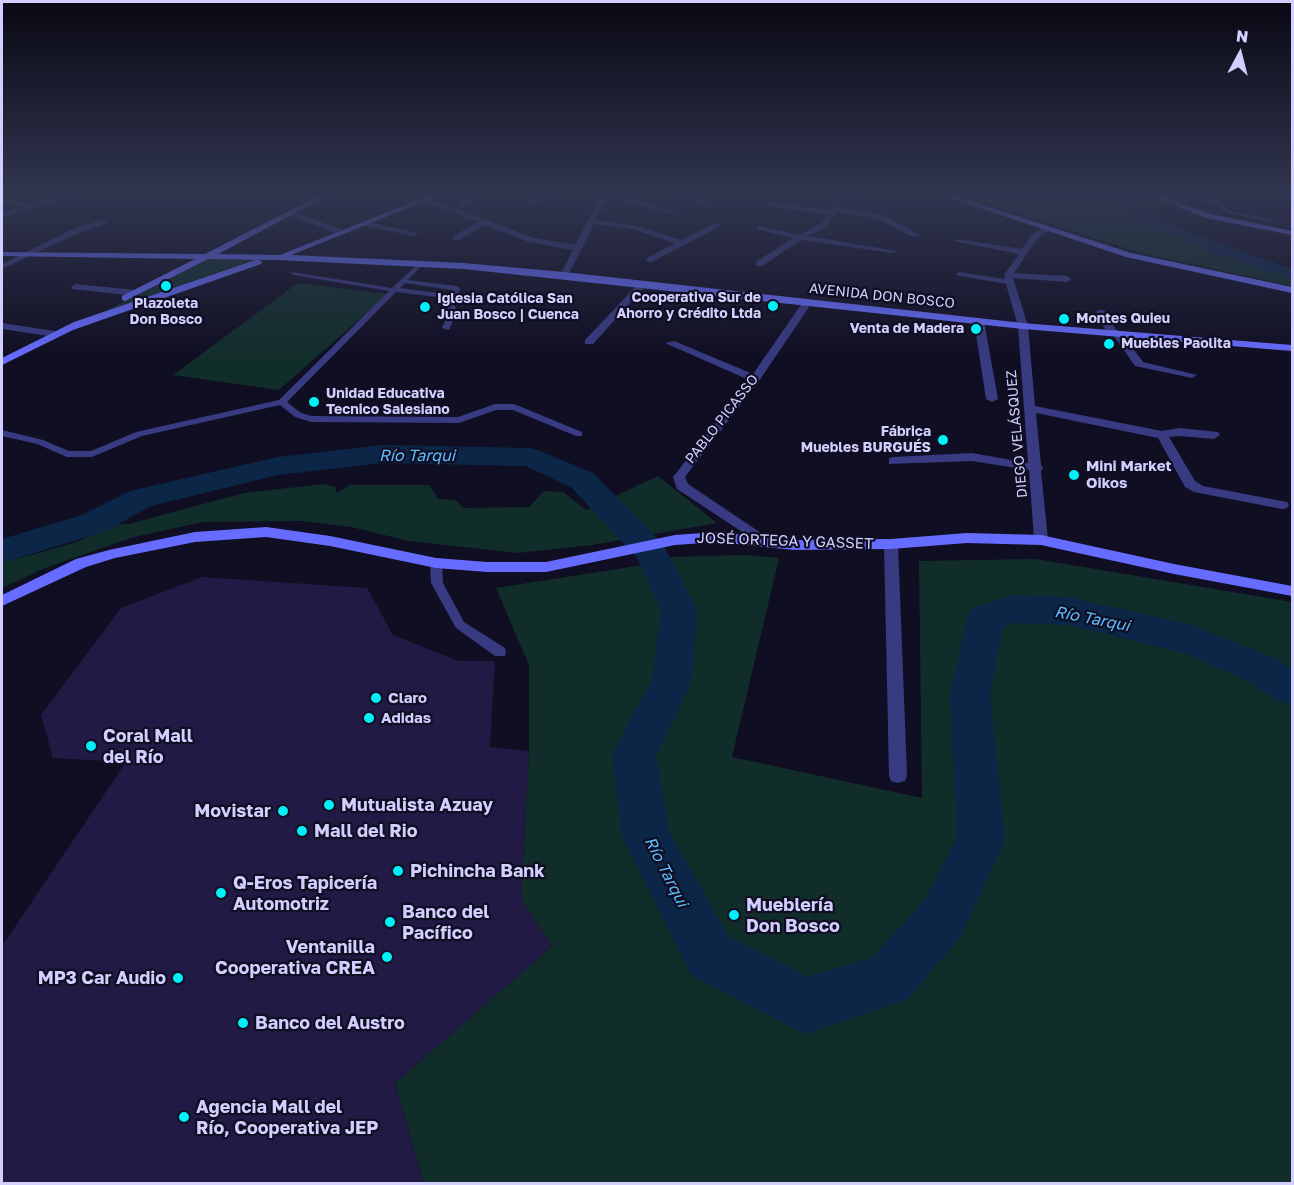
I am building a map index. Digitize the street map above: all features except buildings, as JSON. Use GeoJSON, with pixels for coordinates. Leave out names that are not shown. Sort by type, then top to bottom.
{"type":"FeatureCollection","features":[{"type":"Feature","properties":{"kind":"main road"},"geometry":{"type":"LineString","coordinates":[[2,362],[219,249]]}},
{"type":"Feature","properties":{"kind":"main road"},"geometry":{"type":"LineString","coordinates":[[69,328],[153,297],[298,249]]}},
{"type":"Feature","properties":{"kind":"main road"},"geometry":{"type":"LineString","coordinates":[[1113,249],[1150,260],[1293,290]]}},
{"type":"Feature","properties":{"kind":"main road","name":"AVENIDA DON BOSCO"},"geometry":{"type":"LineString","coordinates":[[2,254],[277,257],[420,264],[564,275],[1023,326],[1293,348]]}},
{"type":"Feature","properties":{"kind":"main road","name":"JOSÉ ORTEGA Y GASSET"},"geometry":{"type":"LineString","coordinates":[[2,601],[81,563],[195,537],[266,532],[330,541],[436,562],[487,567],[546,567],[675,540],[717,537],[794,545],[891,544],[968,538],[1041,540],[1174,569],[1293,591]]}},
{"type":"Feature","properties":{"kind":"street"},"geometry":{"type":"LineString","coordinates":[[2,267],[41,249]]}},
{"type":"Feature","properties":{"kind":"street"},"geometry":{"type":"LineString","coordinates":[[564,275],[575,249]]}},
{"type":"Feature","properties":{"kind":"street"},"geometry":{"type":"LineString","coordinates":[[650,260],[670,249]]}},
{"type":"Feature","properties":{"kind":"street"},"geometry":{"type":"LineString","coordinates":[[759,264],[782,249]]}},
{"type":"Feature","properties":{"kind":"street"},"geometry":{"type":"LineString","coordinates":[[881,249],[892,251]]}},
{"type":"Feature","properties":{"kind":"street"},"geometry":{"type":"LineString","coordinates":[[1006,249],[1024,252]]}},
{"type":"Feature","properties":{"kind":"street"},"geometry":{"type":"LineString","coordinates":[[1009,278],[1026,249]]}},
{"type":"Feature","properties":{"kind":"street"},"geometry":{"type":"LineString","coordinates":[[959,274],[1067,279]]}},
{"type":"Feature","properties":{"kind":"street","name":"DIEGO VELÁSQUEZ"},"geometry":{"type":"LineString","coordinates":[[1009,278],[1023,326],[1029,408],[1037,468],[1041,540]]}},
{"type":"Feature","properties":{"kind":"street"},"geometry":{"type":"LineString","coordinates":[[589,342],[643,284]]}},
{"type":"Feature","properties":{"kind":"street"},"geometry":{"type":"LineString","coordinates":[[75,287],[135,293]]}},
{"type":"Feature","properties":{"kind":"street","name":"PABLO PICASSO"},"geometry":{"type":"LineString","coordinates":[[765,542],[682,486],[679,477],[755,379],[808,301]]}},
{"type":"Feature","properties":{"kind":"street"},"geometry":{"type":"LineString","coordinates":[[1101,312],[1136,368],[1192,375]]}},
{"type":"Feature","properties":{"kind":"street"},"geometry":{"type":"LineString","coordinates":[[979,321],[992,399]]}},
{"type":"Feature","properties":{"kind":"street"},"geometry":{"type":"LineString","coordinates":[[2,326],[56,334]]}},
{"type":"Feature","properties":{"kind":"street"},"geometry":{"type":"LineString","coordinates":[[670,343],[755,379]]}},
{"type":"Feature","properties":{"kind":"street"},"geometry":{"type":"LineString","coordinates":[[1029,408],[1162,435],[1179,432],[1214,435]]}},
{"type":"Feature","properties":{"kind":"street"},"geometry":{"type":"LineString","coordinates":[[1162,435],[1190,484],[1199,489],[1281,505]]}},
{"type":"Feature","properties":{"kind":"street"},"geometry":{"type":"LineString","coordinates":[[893,461],[972,457],[1037,468]]}},
{"type":"Feature","properties":{"kind":"street"},"geometry":{"type":"LineString","coordinates":[[891,544],[898,775]]}},
{"type":"Feature","properties":{"kind":"lane"},"geometry":{"type":"LineString","coordinates":[[2,433],[40,442],[67,454],[92,454],[139,434],[282,402],[420,264]]}},
{"type":"Feature","properties":{"kind":"lane"},"geometry":{"type":"LineString","coordinates":[[294,273],[394,290],[448,296],[456,292],[456,288],[403,281]]}},
{"type":"Feature","properties":{"kind":"lane"},"geometry":{"type":"LineString","coordinates":[[446,328],[453,312],[448,296]]}},
{"type":"Feature","properties":{"kind":"lane"},"geometry":{"type":"LineString","coordinates":[[282,402],[298,415],[312,419],[459,420],[495,407],[514,408],[579,434]]}},
{"type":"Feature","properties":{"kind":"lane"},"geometry":{"type":"LineString","coordinates":[[436,562],[437,583],[460,625],[500,652]]}},
{"type":"Feature","properties":{"kind":"green space"},"geometry":{"type":"Polygon","coordinates":[[[1129,249],[1205,249],[1292,278],[1292,286],[1129,249]]]}},
{"type":"Feature","properties":{"kind":"green space","name":"Plazoleta Don Bosco"},"geometry":{"type":"Polygon","coordinates":[[[208,259],[253,260],[103,312],[208,259]]]}},
{"type":"Feature","properties":{"kind":"green space"},"geometry":{"type":"Polygon","coordinates":[[[298,283],[388,294],[279,390],[173,375],[298,283]]]}},
{"type":"Feature","properties":{"kind":"green space"},"geometry":{"type":"Polygon","coordinates":[[[658,476],[717,523],[592,545],[518,553],[409,541],[351,527],[303,521],[203,522],[134,537],[45,568],[2,588],[2,563],[77,542],[109,525],[129,524],[244,493],[324,484],[335,487],[337,493],[349,485],[429,485],[438,499],[456,500],[463,508],[529,507],[544,491],[563,492],[586,510],[658,476]]]}},
{"type":"Feature","properties":{"kind":"green space"},"geometry":{"type":"Polygon","coordinates":[[[746,555],[779,558],[732,757],[922,798],[919,561],[1036,559],[1292,602],[1292,1183],[424,1183],[395,1083],[552,946],[521,899],[529,751],[529,665],[496,588],[643,565],[673,557],[746,555]]]}},
{"type":"Feature","properties":{"kind":"water"},"geometry":{"type":"Polygon","coordinates":[[[1205,249],[1236,249],[1292,269],[1292,278],[1205,249]]]}},
{"type":"Feature","properties":{"kind":"waterway","name":"Río Tarqui"},"geometry":{"type":"LineString","coordinates":[[2,551],[94,523],[141,498],[278,466],[383,454],[530,457],[582,480],[651,552],[679,610],[672,681],[634,754],[646,837],[710,956],[805,1006],[889,980],[943,918],[981,840],[970,694],[986,618],[1013,609],[1068,611],[1192,640],[1262,670],[1292,689]]}},
{"type":"Feature","properties":{"kind":"place","name":"Plazoleta Don Bosco"},"geometry":{"type":"Point","coordinates":[166,286]}},
{"type":"Feature","properties":{"kind":"place","name":"Cooperativa Sur de Ahorro y Crédito Ltda"},"geometry":{"type":"Point","coordinates":[773,306]}},
{"type":"Feature","properties":{"kind":"place","name":"Iglesia Católica San Juan Bosco | Cuenca"},"geometry":{"type":"Point","coordinates":[425,307]}},
{"type":"Feature","properties":{"kind":"place","name":"Montes Quieu"},"geometry":{"type":"Point","coordinates":[1064,319]}},
{"type":"Feature","properties":{"kind":"place","name":"Venta de Madera"},"geometry":{"type":"Point","coordinates":[976,329]}},
{"type":"Feature","properties":{"kind":"place","name":"Muebles Paolita"},"geometry":{"type":"Point","coordinates":[1109,344]}},
{"type":"Feature","properties":{"kind":"place","name":"Unidad Educativa Tecnico Salesiano"},"geometry":{"type":"Point","coordinates":[314,402]}},
{"type":"Feature","properties":{"kind":"place","name":"Fábrica Muebles BURGUÉS"},"geometry":{"type":"Point","coordinates":[943,440]}},
{"type":"Feature","properties":{"kind":"place","name":"Mini Market Oikos"},"geometry":{"type":"Point","coordinates":[1074,475]}},
{"type":"Feature","properties":{"kind":"place","name":"Claro"},"geometry":{"type":"Point","coordinates":[376,698]}},
{"type":"Feature","properties":{"kind":"place","name":"Adidas"},"geometry":{"type":"Point","coordinates":[369,718]}},
{"type":"Feature","properties":{"kind":"place","name":"Coral Mall del Río"},"geometry":{"type":"Point","coordinates":[91,746]}},
{"type":"Feature","properties":{"kind":"place","name":"Mutualista Azuay"},"geometry":{"type":"Point","coordinates":[329,805]}},
{"type":"Feature","properties":{"kind":"place","name":"Movistar"},"geometry":{"type":"Point","coordinates":[283,811]}},
{"type":"Feature","properties":{"kind":"place","name":"Mall del Rio"},"geometry":{"type":"Point","coordinates":[302,831]}},
{"type":"Feature","properties":{"kind":"place","name":"Pichincha Bank"},"geometry":{"type":"Point","coordinates":[398,871]}},
{"type":"Feature","properties":{"kind":"place","name":"Q-Eros Tapicería Automotriz"},"geometry":{"type":"Point","coordinates":[221,893]}},
{"type":"Feature","properties":{"kind":"place","name":"Mueblería Don Bosco"},"geometry":{"type":"Point","coordinates":[734,915]}},
{"type":"Feature","properties":{"kind":"place","name":"Banco del Pacífico"},"geometry":{"type":"Point","coordinates":[390,922]}},
{"type":"Feature","properties":{"kind":"place","name":"Ventanilla Cooperativa CREA"},"geometry":{"type":"Point","coordinates":[387,957]}},
{"type":"Feature","properties":{"kind":"place","name":"MP3 Car Audio"},"geometry":{"type":"Point","coordinates":[178,978]}},
{"type":"Feature","properties":{"kind":"place","name":"Banco del Austro"},"geometry":{"type":"Point","coordinates":[243,1023]}},
{"type":"Feature","properties":{"kind":"place","name":"Agencia Mall del Río, Cooperativa JEP"},"geometry":{"type":"Point","coordinates":[184,1117]}}]}
